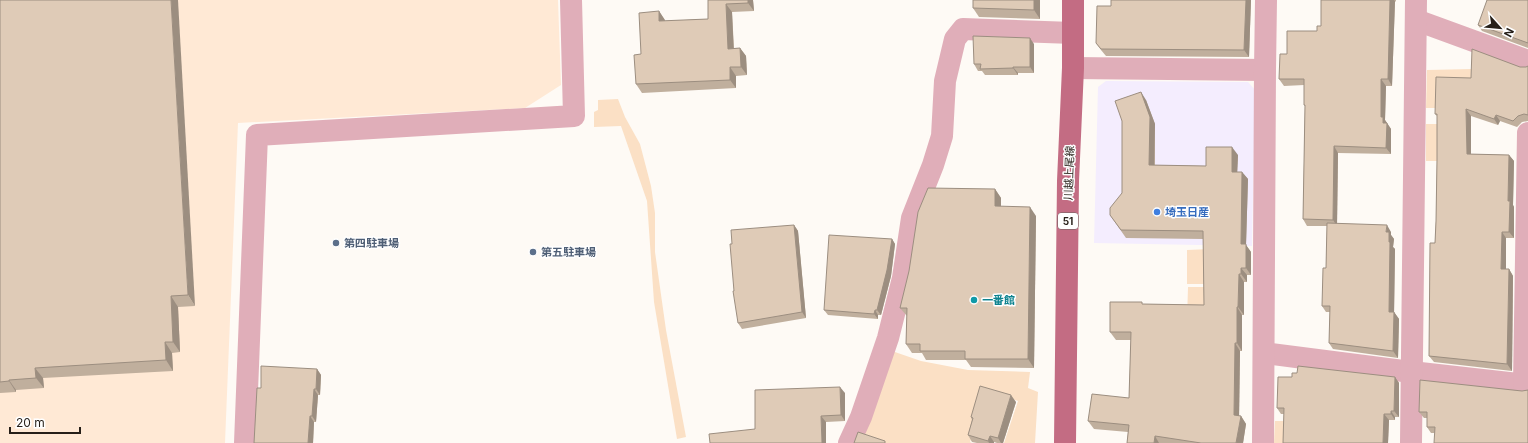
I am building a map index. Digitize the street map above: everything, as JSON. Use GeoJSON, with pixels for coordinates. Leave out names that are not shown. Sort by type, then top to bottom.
{"type":"FeatureCollection","features":[{"type":"Feature","properties":{"kind":"main road","name":"川越上尾線"},"geometry":{"type":"LineString","coordinates":[[1065,443],[1068,181],[1073,68],[1073,0]]}},
{"type":"Feature","properties":{"kind":"street"},"geometry":{"type":"LineString","coordinates":[[244,443],[257,136],[574,116],[571,0]]}},
{"type":"Feature","properties":{"kind":"street"},"geometry":{"type":"LineString","coordinates":[[1263,443],[1264,70],[1266,0]]}},
{"type":"Feature","properties":{"kind":"street"},"geometry":{"type":"LineString","coordinates":[[1411,443],[1416,10],[1528,61]]}},
{"type":"Feature","properties":{"kind":"street"},"geometry":{"type":"LineString","coordinates":[[849,443],[861,417],[888,338],[903,278],[912,218],[933,166],[942,136],[945,81],[956,39],[963,29],[1073,32]]}},
{"type":"Feature","properties":{"kind":"street"},"geometry":{"type":"LineString","coordinates":[[1073,68],[1264,70]]}},
{"type":"Feature","properties":{"kind":"street"},"geometry":{"type":"LineString","coordinates":[[1264,353],[1526,385],[1528,133]]}},
{"type":"Feature","properties":{"kind":"shaded area"},"geometry":{"type":"Polygon","coordinates":[[[0,0],[558,0],[561,85],[525,108],[238,123],[225,443],[0,443],[0,0]]]}},
{"type":"Feature","properties":{"kind":"shaded area"},"geometry":{"type":"Polygon","coordinates":[[[1471,69],[1471,81],[1437,108],[1426,108],[1427,70],[1471,69]]]}},
{"type":"Feature","properties":{"kind":"shaded area"},"geometry":{"type":"Polygon","coordinates":[[[1106,81],[1248,82],[1255,90],[1252,246],[1094,243],[1098,87],[1106,81]]]}},
{"type":"Feature","properties":{"kind":"shaded area"},"geometry":{"type":"Polygon","coordinates":[[[618,99],[625,117],[640,144],[651,186],[655,213],[655,252],[666,330],[686,437],[677,439],[654,302],[647,201],[621,126],[594,127],[594,112],[598,110],[598,100],[618,99]]]}},
{"type":"Feature","properties":{"kind":"shaded area"},"geometry":{"type":"Polygon","coordinates":[[[1426,124],[1438,124],[1437,161],[1426,161],[1426,124]]]}},
{"type":"Feature","properties":{"kind":"shaded area"},"geometry":{"type":"Polygon","coordinates":[[[1210,249],[1208,284],[1187,284],[1187,250],[1210,249]]]}},
{"type":"Feature","properties":{"kind":"shaded area"},"geometry":{"type":"Polygon","coordinates":[[[1188,287],[1211,287],[1207,319],[1187,319],[1188,287]]]}},
{"type":"Feature","properties":{"kind":"shaded area"},"geometry":{"type":"Polygon","coordinates":[[[892,351],[921,361],[968,370],[1030,372],[1028,388],[1038,392],[1035,443],[1004,443],[1018,401],[995,393],[976,425],[970,442],[972,443],[879,443],[860,435],[892,351]]]}},
{"type":"Feature","properties":{"kind":"shaded area"},"geometry":{"type":"Polygon","coordinates":[[[1275,421],[1286,421],[1286,443],[1274,443],[1275,421]]]}},
{"type":"Feature","properties":{"kind":"building"},"geometry":{"type":"Polygon","coordinates":[[[0,0],[171,0],[188,295],[171,296],[173,342],[165,342],[166,360],[35,368],[36,378],[0,382],[0,0]]]}},
{"type":"Feature","properties":{"kind":"building"},"geometry":{"type":"Polygon","coordinates":[[[708,0],[748,0],[748,3],[726,4],[728,49],[740,48],[741,67],[730,67],[730,80],[636,84],[634,55],[641,54],[639,13],[659,11],[659,21],[708,19],[708,0]]]}},
{"type":"Feature","properties":{"kind":"building"},"geometry":{"type":"Polygon","coordinates":[[[973,0],[1034,0],[1034,10],[973,8],[973,0]]]}},
{"type":"Feature","properties":{"kind":"building"},"geometry":{"type":"Polygon","coordinates":[[[1111,0],[1246,0],[1244,50],[1101,49],[1096,43],[1097,6],[1111,6],[1111,0]]]}},
{"type":"Feature","properties":{"kind":"building"},"geometry":{"type":"Polygon","coordinates":[[[1321,0],[1390,0],[1388,79],[1381,79],[1381,117],[1383,117],[1383,123],[1387,123],[1386,148],[1334,146],[1333,220],[1303,219],[1304,79],[1279,79],[1280,54],[1287,54],[1287,31],[1317,31],[1317,26],[1321,26],[1321,0]]]}},
{"type":"Feature","properties":{"kind":"building"},"geometry":{"type":"Polygon","coordinates":[[[1487,0],[1528,0],[1528,43],[1478,25],[1487,0]]]}},
{"type":"Feature","properties":{"kind":"building"},"geometry":{"type":"Polygon","coordinates":[[[973,36],[1030,38],[1030,67],[980,69],[981,64],[974,64],[973,36]]]}},
{"type":"Feature","properties":{"kind":"building"},"geometry":{"type":"Polygon","coordinates":[[[1472,49],[1520,67],[1528,66],[1528,115],[1524,114],[1518,116],[1513,121],[1496,115],[1494,119],[1466,109],[1467,154],[1509,155],[1509,232],[1502,232],[1501,269],[1509,269],[1507,364],[1429,356],[1430,243],[1435,243],[1436,221],[1436,77],[1471,78],[1472,49]]]}},
{"type":"Feature","properties":{"kind":"building"},"geometry":{"type":"Polygon","coordinates":[[[1141,92],[1150,117],[1149,165],[1206,166],[1206,147],[1232,147],[1232,172],[1242,172],[1241,244],[1246,244],[1246,268],[1241,268],[1241,274],[1239,274],[1237,307],[1234,415],[1241,416],[1236,443],[1201,443],[1155,436],[1154,443],[1127,443],[1129,425],[1088,421],[1092,394],[1129,398],[1131,332],[1110,332],[1110,302],[1204,305],[1203,231],[1121,230],[1110,215],[1110,208],[1122,193],[1122,121],[1115,101],[1141,92]]]}},
{"type":"Feature","properties":{"kind":"building","name":"一番館"},"geometry":{"type":"Polygon","coordinates":[[[928,188],[995,189],[995,206],[1030,207],[1028,359],[965,359],[965,351],[920,351],[920,344],[906,344],[907,308],[900,308],[909,271],[918,212],[928,188]]]}},
{"type":"Feature","properties":{"kind":"building"},"geometry":{"type":"Polygon","coordinates":[[[1327,223],[1387,225],[1386,232],[1389,232],[1390,242],[1389,312],[1394,312],[1393,351],[1329,343],[1330,306],[1322,306],[1323,268],[1326,268],[1327,223]]]}},
{"type":"Feature","properties":{"kind":"building"},"geometry":{"type":"Polygon","coordinates":[[[794,225],[802,312],[738,323],[733,291],[730,244],[732,244],[731,230],[794,225]]]}},
{"type":"Feature","properties":{"kind":"building"},"geometry":{"type":"Polygon","coordinates":[[[829,235],[892,239],[887,270],[877,310],[875,310],[874,314],[824,310],[829,235]]]}},
{"type":"Feature","properties":{"kind":"building"},"geometry":{"type":"Polygon","coordinates":[[[261,366],[317,369],[316,389],[314,389],[312,416],[310,416],[308,443],[254,443],[257,388],[261,388],[261,366]]]}},
{"type":"Feature","properties":{"kind":"building"},"geometry":{"type":"Polygon","coordinates":[[[1298,366],[1395,377],[1394,411],[1391,411],[1391,414],[1384,414],[1383,443],[1283,443],[1284,408],[1277,408],[1278,377],[1292,377],[1292,373],[1297,373],[1298,366]]]}},
{"type":"Feature","properties":{"kind":"building"},"geometry":{"type":"Polygon","coordinates":[[[1420,380],[1522,391],[1528,390],[1528,443],[1434,443],[1435,427],[1427,427],[1427,412],[1419,412],[1420,380]]]}},
{"type":"Feature","properties":{"kind":"building"},"geometry":{"type":"Polygon","coordinates":[[[980,386],[1011,395],[998,438],[990,436],[988,441],[968,435],[973,418],[971,417],[980,386]]]}},
{"type":"Feature","properties":{"kind":"building"},"geometry":{"type":"Polygon","coordinates":[[[840,387],[841,415],[821,416],[822,443],[710,443],[709,434],[755,429],[755,390],[840,387]]]}},
{"type":"Feature","properties":{"kind":"building"},"geometry":{"type":"Polygon","coordinates":[[[858,432],[885,441],[885,443],[854,443],[858,432]]]}},
{"type":"Feature","properties":{"kind":"place","name":"埼玉日産"},"geometry":{"type":"Point","coordinates":[1157,212]}},
{"type":"Feature","properties":{"kind":"place","name":"第四駐車場"},"geometry":{"type":"Point","coordinates":[336,243]}},
{"type":"Feature","properties":{"kind":"place","name":"第五駐車場"},"geometry":{"type":"Point","coordinates":[533,252]}},
{"type":"Feature","properties":{"kind":"place","name":"一番館"},"geometry":{"type":"Point","coordinates":[974,300]}}]}
